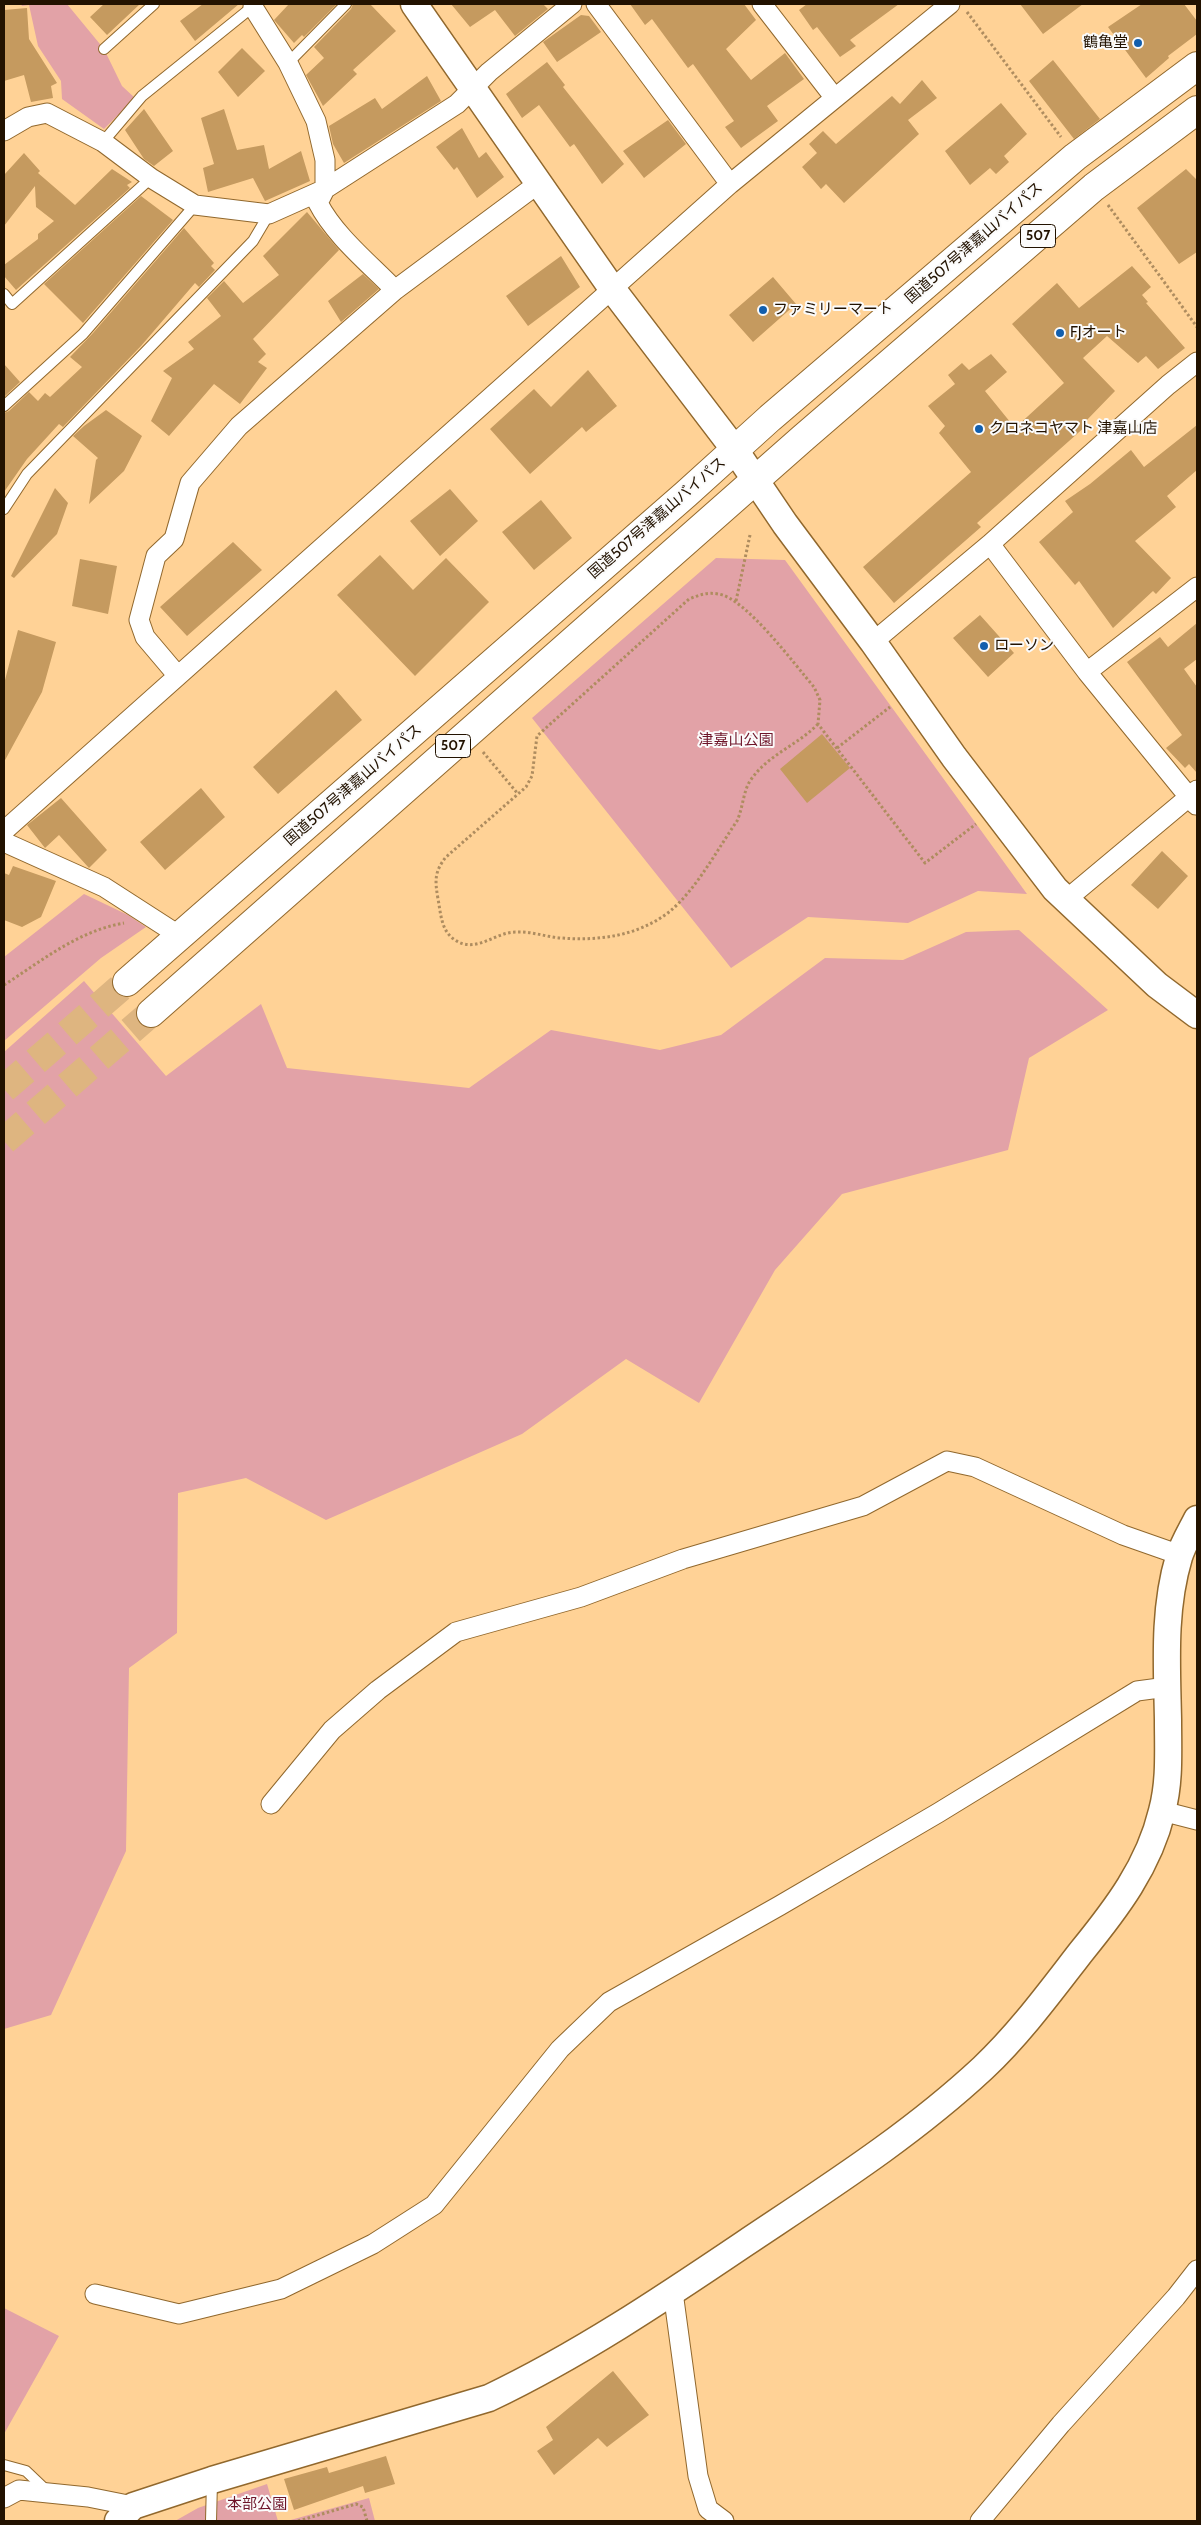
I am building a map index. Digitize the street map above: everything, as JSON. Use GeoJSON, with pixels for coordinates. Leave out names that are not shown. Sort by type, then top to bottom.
{"type":"FeatureCollection","features":[{"type":"Feature","properties":{"kind":"highway","name":"国道507号津嘉山バイパス"},"geometry":{"type":"LineString","coordinates":[[127,982],[734,450],[1075,157],[1197,66]]}},
{"type":"Feature","properties":{"kind":"highway","name":"507"},"geometry":{"type":"LineString","coordinates":[[151,1013],[454,744],[1094,187],[1197,110]]}},
{"type":"Feature","properties":{"kind":"street"},"geometry":{"type":"LineString","coordinates":[[414,4],[472,90],[613,290],[734,450],[785,524],[873,642],[954,756],[1055,889],[1157,985],[1197,1015]]}},
{"type":"Feature","properties":{"kind":"street"},"geometry":{"type":"LineString","coordinates":[[4,131],[28,117],[47,113],[103,142],[151,178],[195,205],[269,214],[325,189],[457,104],[489,72],[572,4]]}},
{"type":"Feature","properties":{"kind":"street"},"geometry":{"type":"LineString","coordinates":[[596,4],[730,184]]}},
{"type":"Feature","properties":{"kind":"street"},"geometry":{"type":"LineString","coordinates":[[762,4],[834,97]]}},
{"type":"Feature","properties":{"kind":"street"},"geometry":{"type":"LineString","coordinates":[[253,5],[288,63],[316,121],[325,160],[325,189],[318,203],[322,211],[340,233],[395,290]]}},
{"type":"Feature","properties":{"kind":"street"},"geometry":{"type":"LineString","coordinates":[[4,831],[730,184],[834,97],[958,8]]}},
{"type":"Feature","properties":{"kind":"street"},"geometry":{"type":"LineString","coordinates":[[178,676],[145,637],[139,620],[156,556],[174,540],[190,483],[239,426],[395,290],[539,183]]}},
{"type":"Feature","properties":{"kind":"street"},"geometry":{"type":"LineString","coordinates":[[873,642],[990,544],[1168,385],[1197,362]]}},
{"type":"Feature","properties":{"kind":"street"},"geometry":{"type":"LineString","coordinates":[[990,544],[1087,672],[1194,798],[1066,899]]}},
{"type":"Feature","properties":{"kind":"street"},"geometry":{"type":"LineString","coordinates":[[1087,672],[1197,587]]}},
{"type":"Feature","properties":{"kind":"street"},"geometry":{"type":"LineString","coordinates":[[4,842],[104,887],[180,936]]}},
{"type":"Feature","properties":{"kind":"street"},"geometry":{"type":"LineString","coordinates":[[270,1804],[332,1730],[378,1690],[456,1632],[581,1597],[683,1559],[863,1506],[947,1461],[975,1467],[1123,1535],[1180,1555]]}},
{"type":"Feature","properties":{"kind":"street"},"geometry":{"type":"LineString","coordinates":[[4,2498],[19,2490],[88,2497],[126,2514],[212,2480],[489,2398],[574,2354],[673,2292],[880,2152],[930,2115],[985,2066],[1032,2015],[1119,1904],[1145,1861],[1162,1811],[1168,1769],[1167,1621],[1180,1555],[1197,1519]]}},
{"type":"Feature","properties":{"kind":"street"},"geometry":{"type":"LineString","coordinates":[[95,2294],[179,2314],[281,2289],[373,2244],[434,2205],[560,2049],[609,2002],[938,1813],[1137,1691],[1167,1687]]}},
{"type":"Feature","properties":{"kind":"street"},"geometry":{"type":"LineString","coordinates":[[1162,1811],[1197,1820]]}},
{"type":"Feature","properties":{"kind":"street"},"geometry":{"type":"LineString","coordinates":[[980,2521],[1061,2424],[1176,2297],[1197,2270]]}},
{"type":"Feature","properties":{"kind":"street"},"geometry":{"type":"LineString","coordinates":[[673,2292],[698,2476],[708,2509],[724,2521]]}},
{"type":"Feature","properties":{"kind":"lane"},"geometry":{"type":"LineString","coordinates":[[104,49],[154,4]]}},
{"type":"Feature","properties":{"kind":"lane"},"geometry":{"type":"LineString","coordinates":[[288,63],[346,4]]}},
{"type":"Feature","properties":{"kind":"lane"},"geometry":{"type":"LineString","coordinates":[[103,142],[142,96],[253,5]]}},
{"type":"Feature","properties":{"kind":"lane"},"geometry":{"type":"LineString","coordinates":[[4,294],[12,304],[151,178]]}},
{"type":"Feature","properties":{"kind":"lane"},"geometry":{"type":"LineString","coordinates":[[4,406],[83,334],[195,205]]}},
{"type":"Feature","properties":{"kind":"lane"},"geometry":{"type":"LineString","coordinates":[[4,509],[27,474],[253,240],[269,214]]}},
{"type":"Feature","properties":{"kind":"lane"},"geometry":{"type":"LineString","coordinates":[[4,2465],[26,2471],[49,2493]]}},
{"type":"Feature","properties":{"kind":"lane"},"geometry":{"type":"LineString","coordinates":[[211,2521],[212,2480]]}},
{"type":"Feature","properties":{"kind":"path"},"geometry":{"type":"LineString","coordinates":[[958,8],[1062,138]]}},
{"type":"Feature","properties":{"kind":"path"},"geometry":{"type":"LineString","coordinates":[[1107,204],[1197,327]]}},
{"type":"Feature","properties":{"kind":"path"},"geometry":{"type":"LineString","coordinates":[[736,601],[750,535]]}},
{"type":"Feature","properties":{"kind":"path"},"geometry":{"type":"LineString","coordinates":[[818,724],[757,772],[748,783],[743,810],[737,821],[684,897],[668,912],[646,925],[599,940],[515,932],[500,935],[486,943],[468,944],[455,940],[444,929],[434,879],[437,867],[526,787],[532,776],[537,736],[689,599],[703,593],[720,594],[736,601],[750,614],[814,687],[820,700],[818,724],[925,863],[978,822]]}},
{"type":"Feature","properties":{"kind":"path"},"geometry":{"type":"LineString","coordinates":[[837,748],[897,701]]}},
{"type":"Feature","properties":{"kind":"path"},"geometry":{"type":"LineString","coordinates":[[481,750],[518,794]]}},
{"type":"Feature","properties":{"kind":"path"},"geometry":{"type":"LineString","coordinates":[[4,985],[72,940],[102,927],[153,918]]}},
{"type":"Feature","properties":{"kind":"path"},"geometry":{"type":"LineString","coordinates":[[298,2521],[356,2504],[363,2507],[367,2521]]}},
{"type":"Feature","properties":{"kind":"green space"},"geometry":{"type":"Polygon","coordinates":[[[21,4],[67,4],[104,49],[122,86],[135,98],[104,129],[62,99],[61,81],[38,46],[29,5],[22,6],[21,4]]]}},
{"type":"Feature","properties":{"kind":"green space","name":"津嘉山公園"},"geometry":{"type":"Polygon","coordinates":[[[716,558],[785,560],[1027,894],[978,891],[908,923],[808,917],[731,968],[532,718],[716,558]]]}},
{"type":"Feature","properties":{"kind":"green space"},"geometry":{"type":"Polygon","coordinates":[[[84,894],[128,915],[146,927],[101,958],[4,1041],[4,957],[84,894]]]}},
{"type":"Feature","properties":{"kind":"green space"},"geometry":{"type":"Polygon","coordinates":[[[1019,930],[1108,1010],[1029,1058],[1008,1150],[842,1194],[775,1270],[699,1403],[626,1359],[522,1434],[326,1520],[246,1478],[178,1493],[177,1633],[129,1668],[126,1851],[51,2015],[4,2029],[4,1052],[84,981],[166,1076],[261,1004],[287,1068],[469,1088],[551,1030],[660,1050],[721,1035],[825,958],[903,960],[966,932],[1019,930]]]}},
{"type":"Feature","properties":{"kind":"green space"},"geometry":{"type":"Polygon","coordinates":[[[4,2308],[59,2336],[4,2434],[4,2308]]]}},
{"type":"Feature","properties":{"kind":"green space","name":"本部公園"},"geometry":{"type":"Polygon","coordinates":[[[267,2484],[278,2521],[175,2521],[198,2508],[267,2484]]]}},
{"type":"Feature","properties":{"kind":"green space","name":"本部公園"},"geometry":{"type":"Polygon","coordinates":[[[369,2498],[375,2521],[287,2521],[369,2498]]]}},
{"type":"Feature","properties":{"kind":"building"},"geometry":{"type":"Polygon","coordinates":[[[104,4],[140,4],[107,35],[90,17],[104,4]]]}},
{"type":"Feature","properties":{"kind":"building"},"geometry":{"type":"Polygon","coordinates":[[[203,4],[239,4],[195,41],[180,21],[203,4]]]}},
{"type":"Feature","properties":{"kind":"building"},"geometry":{"type":"Polygon","coordinates":[[[289,4],[337,4],[304,37],[302,35],[294,43],[274,20],[289,4]]]}},
{"type":"Feature","properties":{"kind":"building"},"geometry":{"type":"Polygon","coordinates":[[[353,4],[370,4],[396,31],[353,70],[357,74],[323,106],[306,75],[324,58],[314,47],[351,9],[353,4]]]}},
{"type":"Feature","properties":{"kind":"building"},"geometry":{"type":"Polygon","coordinates":[[[451,4],[543,4],[548,9],[515,36],[495,10],[470,27],[451,4]]]}},
{"type":"Feature","properties":{"kind":"building"},"geometry":{"type":"Polygon","coordinates":[[[630,4],[744,4],[756,20],[726,49],[751,80],[785,53],[804,79],[767,106],[778,121],[741,148],[725,127],[734,121],[693,64],[688,68],[652,19],[645,25],[630,4]]]}},
{"type":"Feature","properties":{"kind":"building"},"geometry":{"type":"Polygon","coordinates":[[[807,4],[899,4],[850,40],[856,46],[840,57],[817,27],[813,30],[799,10],[807,4]]]}},
{"type":"Feature","properties":{"kind":"building"},"geometry":{"type":"Polygon","coordinates":[[[1020,4],[1083,4],[1043,34],[1020,4]]]}},
{"type":"Feature","properties":{"kind":"building"},"geometry":{"type":"Polygon","coordinates":[[[1142,4],[1184,4],[1197,21],[1197,34],[1168,56],[1169,58],[1146,78],[1108,27],[1142,4]]]}},
{"type":"Feature","properties":{"kind":"building"},"geometry":{"type":"Polygon","coordinates":[[[27,8],[29,39],[57,83],[51,86],[53,98],[31,102],[24,75],[4,81],[4,10],[27,8]]]}},
{"type":"Feature","properties":{"kind":"building"},"geometry":{"type":"Polygon","coordinates":[[[581,15],[589,16],[601,32],[557,62],[543,42],[581,15]]]}},
{"type":"Feature","properties":{"kind":"building"},"geometry":{"type":"Polygon","coordinates":[[[242,48],[265,71],[238,97],[218,72],[242,48]]]}},
{"type":"Feature","properties":{"kind":"building"},"geometry":{"type":"Polygon","coordinates":[[[1053,60],[1100,119],[1074,139],[1029,81],[1053,60]]]}},
{"type":"Feature","properties":{"kind":"building"},"geometry":{"type":"Polygon","coordinates":[[[547,62],[565,85],[563,87],[624,164],[602,184],[574,144],[570,147],[539,105],[522,118],[506,94],[547,62]]]}},
{"type":"Feature","properties":{"kind":"building"},"geometry":{"type":"Polygon","coordinates":[[[427,76],[441,101],[344,163],[333,144],[329,126],[375,98],[382,109],[427,76]]]}},
{"type":"Feature","properties":{"kind":"building"},"geometry":{"type":"Polygon","coordinates":[[[922,80],[937,98],[908,120],[919,134],[844,203],[826,184],[821,189],[802,167],[817,153],[809,144],[823,131],[836,144],[892,96],[900,104],[922,80]]]}},
{"type":"Feature","properties":{"kind":"building"},"geometry":{"type":"Polygon","coordinates":[[[1001,103],[1027,134],[1004,156],[1009,162],[996,174],[990,168],[970,185],[945,151],[1001,103]]]}},
{"type":"Feature","properties":{"kind":"building"},"geometry":{"type":"Polygon","coordinates":[[[144,109],[173,151],[154,166],[144,159],[125,130],[144,109]]]}},
{"type":"Feature","properties":{"kind":"building"},"geometry":{"type":"Polygon","coordinates":[[[224,109],[237,150],[264,145],[269,169],[301,151],[310,181],[265,201],[253,178],[208,192],[203,168],[214,164],[201,118],[224,109]]]}},
{"type":"Feature","properties":{"kind":"building"},"geometry":{"type":"Polygon","coordinates":[[[668,120],[686,144],[644,178],[623,151],[668,120]]]}},
{"type":"Feature","properties":{"kind":"building"},"geometry":{"type":"Polygon","coordinates":[[[462,128],[479,158],[486,152],[504,177],[477,198],[457,167],[454,170],[436,147],[462,128]]]}},
{"type":"Feature","properties":{"kind":"building"},"geometry":{"type":"Polygon","coordinates":[[[24,153],[40,171],[38,173],[75,205],[112,169],[132,182],[127,185],[130,188],[16,290],[4,276],[4,265],[38,239],[38,234],[54,221],[36,207],[35,186],[4,226],[4,175],[24,153]]]}},
{"type":"Feature","properties":{"kind":"building"},"geometry":{"type":"Polygon","coordinates":[[[1186,169],[1197,180],[1197,252],[1179,264],[1137,208],[1186,169]]]}},
{"type":"Feature","properties":{"kind":"building"},"geometry":{"type":"Polygon","coordinates":[[[141,196],[173,220],[83,323],[44,284],[141,196]]]}},
{"type":"Feature","properties":{"kind":"building"},"geometry":{"type":"Polygon","coordinates":[[[307,212],[339,250],[253,339],[266,354],[258,362],[267,368],[240,404],[214,384],[169,436],[151,421],[172,378],[163,371],[194,349],[188,342],[221,316],[207,298],[224,281],[243,303],[279,275],[263,256],[307,212]]]}},
{"type":"Feature","properties":{"kind":"building"},"geometry":{"type":"Polygon","coordinates":[[[184,228],[214,263],[211,266],[215,270],[199,287],[195,283],[141,346],[63,427],[59,424],[27,459],[4,492],[4,413],[9,411],[29,392],[38,401],[45,393],[50,397],[82,367],[70,357],[184,228]]]}},
{"type":"Feature","properties":{"kind":"building"},"geometry":{"type":"Polygon","coordinates":[[[561,256],[580,287],[528,326],[506,296],[561,256]]]}},
{"type":"Feature","properties":{"kind":"building"},"geometry":{"type":"Polygon","coordinates":[[[1132,266],[1151,287],[1142,295],[1148,302],[1146,303],[1185,348],[1158,369],[1146,356],[1138,363],[1107,336],[1083,358],[1115,391],[1085,422],[1087,425],[977,523],[981,527],[894,603],[863,567],[971,472],[939,433],[945,426],[928,406],[955,384],[948,375],[962,363],[969,370],[991,354],[1007,372],[985,391],[1015,428],[1064,383],[1012,324],[1057,283],[1079,308],[1132,266]]]}},
{"type":"Feature","properties":{"kind":"building"},"geometry":{"type":"Polygon","coordinates":[[[363,274],[379,289],[341,322],[328,301],[363,274]]]}},
{"type":"Feature","properties":{"kind":"building","name":"ファミリーマート"},"geometry":{"type":"Polygon","coordinates":[[[773,277],[796,304],[753,342],[729,315],[773,277]]]}},
{"type":"Feature","properties":{"kind":"building"},"geometry":{"type":"Polygon","coordinates":[[[4,364],[20,382],[4,397],[4,364]]]}},
{"type":"Feature","properties":{"kind":"building"},"geometry":{"type":"Polygon","coordinates":[[[588,370],[617,406],[586,432],[582,427],[530,474],[490,429],[534,389],[551,407],[588,370]]]}},
{"type":"Feature","properties":{"kind":"building"},"geometry":{"type":"Polygon","coordinates":[[[106,410],[142,436],[124,471],[89,504],[96,460],[98,458],[73,436],[106,410]]]}},
{"type":"Feature","properties":{"kind":"building"},"geometry":{"type":"Polygon","coordinates":[[[1197,425],[1197,470],[1167,496],[1176,507],[1135,541],[1171,578],[1156,594],[1153,591],[1113,628],[1079,581],[1075,585],[1039,542],[1073,512],[1065,501],[1090,484],[1131,450],[1144,467],[1197,425]]]}},
{"type":"Feature","properties":{"kind":"building"},"geometry":{"type":"Polygon","coordinates":[[[55,488],[68,503],[57,534],[14,578],[11,576],[55,488]]]}},
{"type":"Feature","properties":{"kind":"building"},"geometry":{"type":"Polygon","coordinates":[[[450,489],[478,521],[440,556],[410,521],[450,489]]]}},
{"type":"Feature","properties":{"kind":"building"},"geometry":{"type":"Polygon","coordinates":[[[541,500],[572,538],[534,570],[502,532],[541,500]]]}},
{"type":"Feature","properties":{"kind":"building"},"geometry":{"type":"Polygon","coordinates":[[[233,542],[262,570],[187,636],[160,607],[233,542]]]}},
{"type":"Feature","properties":{"kind":"building"},"geometry":{"type":"Polygon","coordinates":[[[380,555],[413,590],[446,558],[489,602],[415,676],[337,595],[380,555]]]}},
{"type":"Feature","properties":{"kind":"building"},"geometry":{"type":"Polygon","coordinates":[[[80,559],[117,566],[108,614],[72,606],[80,559]]]}},
{"type":"Feature","properties":{"kind":"building","name":"ローソン"},"geometry":{"type":"Polygon","coordinates":[[[980,615],[1014,653],[988,677],[953,638],[980,615]]]}},
{"type":"Feature","properties":{"kind":"building"},"geometry":{"type":"Polygon","coordinates":[[[1197,623],[1197,659],[1184,669],[1197,687],[1197,773],[1189,764],[1185,768],[1166,748],[1182,735],[1127,662],[1160,637],[1168,647],[1197,623]]]}},
{"type":"Feature","properties":{"kind":"building"},"geometry":{"type":"Polygon","coordinates":[[[18,630],[56,642],[42,692],[4,762],[4,684],[18,630]]]}},
{"type":"Feature","properties":{"kind":"building"},"geometry":{"type":"Polygon","coordinates":[[[336,690],[362,720],[278,794],[253,767],[336,690]]]}},
{"type":"Feature","properties":{"kind":"building"},"geometry":{"type":"Polygon","coordinates":[[[822,734],[850,768],[807,803],[780,769],[822,734]]]}},
{"type":"Feature","properties":{"kind":"building"},"geometry":{"type":"Polygon","coordinates":[[[201,788],[225,817],[165,870],[140,842],[201,788]]]}},
{"type":"Feature","properties":{"kind":"building"},"geometry":{"type":"Polygon","coordinates":[[[61,798],[107,850],[89,868],[59,835],[45,848],[27,825],[61,798]]]}},
{"type":"Feature","properties":{"kind":"building"},"geometry":{"type":"Polygon","coordinates":[[[1162,851],[1188,876],[1158,909],[1131,885],[1162,851]]]}},
{"type":"Feature","properties":{"kind":"building"},"geometry":{"type":"Polygon","coordinates":[[[13,866],[56,881],[41,917],[22,927],[4,920],[4,873],[9,875],[13,866]]]}},
{"type":"Feature","properties":{"kind":"building"},"geometry":{"type":"Polygon","coordinates":[[[613,2371],[649,2415],[607,2447],[598,2438],[554,2475],[537,2451],[553,2440],[546,2427],[613,2371]]]}},
{"type":"Feature","properties":{"kind":"building"},"geometry":{"type":"Polygon","coordinates":[[[386,2456],[395,2484],[365,2493],[363,2486],[294,2510],[284,2479],[327,2467],[329,2473],[386,2456]]]}},
{"type":"Feature","properties":{"kind":"tunnel"},"geometry":{"type":"LineString","coordinates":[[4,1089],[127,982]]}},
{"type":"Feature","properties":{"kind":"tunnel"},"geometry":{"type":"LineString","coordinates":[[4,1141],[151,1013]]}},
{"type":"Feature","properties":{"kind":"place","name":"鶴亀堂"},"geometry":{"type":"Point","coordinates":[1138,43]}},
{"type":"Feature","properties":{"kind":"place","name":"ファミリーマート"},"geometry":{"type":"Point","coordinates":[763,310]}},
{"type":"Feature","properties":{"kind":"place","name":"FJオート"},"geometry":{"type":"Point","coordinates":[1060,333]}},
{"type":"Feature","properties":{"kind":"place","name":"クロネコヤマト 津嘉山店"},"geometry":{"type":"Point","coordinates":[979,429]}},
{"type":"Feature","properties":{"kind":"place","name":"ローソン"},"geometry":{"type":"Point","coordinates":[984,646]}}]}
